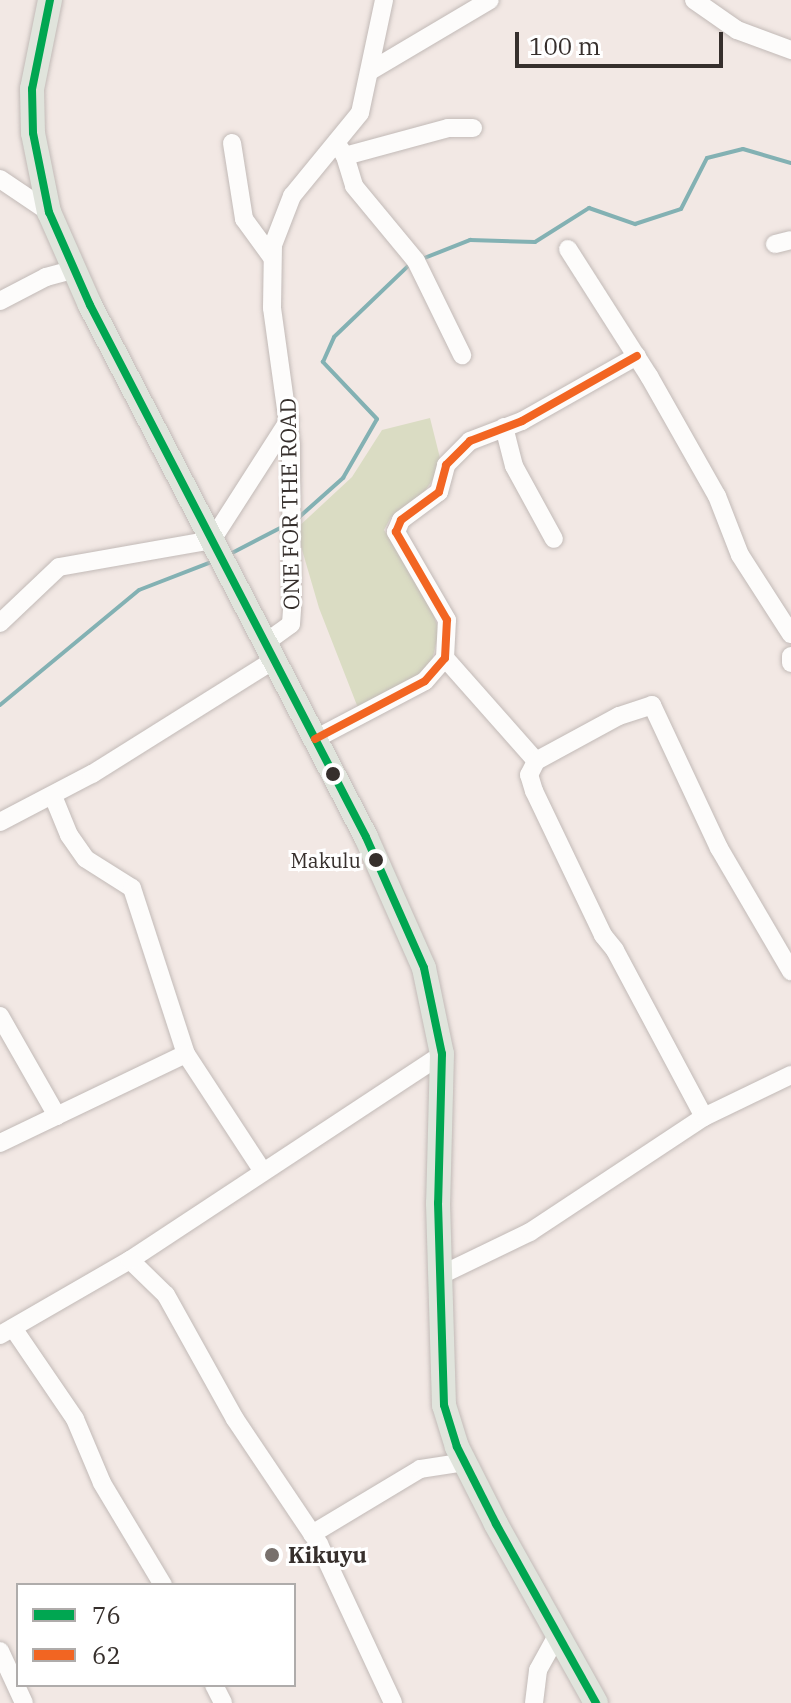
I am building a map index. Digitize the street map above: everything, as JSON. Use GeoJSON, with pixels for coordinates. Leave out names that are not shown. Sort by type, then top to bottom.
{"type":"FeatureCollection","features":[{"type":"Feature","properties":{"kind":"main road"},"geometry":{"type":"LineString","coordinates":[[50,0],[32,89],[33,133],[49,212],[72,270],[315,739],[402,913],[424,968],[442,1054],[439,1276],[444,1405],[465,1462],[596,1703]]}},
{"type":"Feature","properties":{"kind":"street","name":"ONE FOR THE ROAD"},"geometry":{"type":"LineString","coordinates":[[268,652],[291,624],[289,420],[272,308],[271,256],[292,196],[341,150],[360,113],[372,70],[384,0]]}},
{"type":"Feature","properties":{"kind":"street"},"geometry":{"type":"LineString","coordinates":[[372,70],[490,0]]}},
{"type":"Feature","properties":{"kind":"street"},"geometry":{"type":"LineString","coordinates":[[694,0],[737,30],[791,50]]}},
{"type":"Feature","properties":{"kind":"street"},"geometry":{"type":"LineString","coordinates":[[462,355],[416,261],[354,186],[341,150],[448,128],[473,128]]}},
{"type":"Feature","properties":{"kind":"street"},"geometry":{"type":"LineString","coordinates":[[232,143],[244,219],[271,256]]}},
{"type":"Feature","properties":{"kind":"street"},"geometry":{"type":"LineString","coordinates":[[0,179],[49,212]]}},
{"type":"Feature","properties":{"kind":"street"},"geometry":{"type":"LineString","coordinates":[[568,249],[637,356],[717,496],[740,555],[791,634]]}},
{"type":"Feature","properties":{"kind":"street"},"geometry":{"type":"LineString","coordinates":[[0,301],[46,277],[72,270]]}},
{"type":"Feature","properties":{"kind":"street"},"geometry":{"type":"LineString","coordinates":[[315,739],[425,681],[445,658],[447,620],[400,545],[398,525],[439,492],[446,465],[456,453],[637,356]]}},
{"type":"Feature","properties":{"kind":"street"},"geometry":{"type":"LineString","coordinates":[[0,623],[59,567],[218,552],[289,420]]}},
{"type":"Feature","properties":{"kind":"street"},"geometry":{"type":"LineString","coordinates":[[504,427],[514,466],[554,539]]}},
{"type":"Feature","properties":{"kind":"street"},"geometry":{"type":"LineString","coordinates":[[0,822],[53,796],[268,652]]}},
{"type":"Feature","properties":{"kind":"street"},"geometry":{"type":"LineString","coordinates":[[791,656],[791,663]]}},
{"type":"Feature","properties":{"kind":"street"},"geometry":{"type":"LineString","coordinates":[[445,658],[536,761]]}},
{"type":"Feature","properties":{"kind":"street"},"geometry":{"type":"LineString","coordinates":[[704,1117],[615,950],[603,935],[534,791],[529,775],[536,761],[619,716],[652,705],[719,848],[791,971]]}},
{"type":"Feature","properties":{"kind":"street"},"geometry":{"type":"LineString","coordinates":[[53,796],[69,835],[86,859],[132,888],[186,1054],[262,1170]]}},
{"type":"Feature","properties":{"kind":"street"},"geometry":{"type":"LineString","coordinates":[[0,1016],[57,1116]]}},
{"type":"Feature","properties":{"kind":"street"},"geometry":{"type":"LineString","coordinates":[[0,1143],[186,1054]]}},
{"type":"Feature","properties":{"kind":"street"},"geometry":{"type":"LineString","coordinates":[[162,1583],[102,1483],[75,1419],[6,1332],[130,1260],[442,1054]]}},
{"type":"Feature","properties":{"kind":"street"},"geometry":{"type":"LineString","coordinates":[[439,1276],[530,1232],[704,1117],[791,1075]]}},
{"type":"Feature","properties":{"kind":"street"},"geometry":{"type":"LineString","coordinates":[[130,1260],[166,1295],[235,1419],[312,1534],[393,1703]]}},
{"type":"Feature","properties":{"kind":"street"},"geometry":{"type":"LineString","coordinates":[[312,1534],[420,1469],[465,1462]]}},
{"type":"Feature","properties":{"kind":"street"},"geometry":{"type":"LineString","coordinates":[[534,1703],[538,1670],[559,1632]]}},
{"type":"Feature","properties":{"kind":"street"},"geometry":{"type":"LineString","coordinates":[[0,1651],[16,1686]]}},
{"type":"Feature","properties":{"kind":"green space"},"geometry":{"type":"Polygon","coordinates":[[[430,418],[442,466],[418,501],[391,517],[384,530],[427,595],[439,631],[430,669],[358,708],[319,608],[296,529],[352,477],[382,430],[430,418]]]}},
{"type":"Feature","properties":{"kind":"waterway"},"geometry":{"type":"LineString","coordinates":[[422,259],[470,240],[535,242],[589,208],[635,224],[681,209],[707,158],[743,149],[791,163]]}},
{"type":"Feature","properties":{"kind":"waterway"},"geometry":{"type":"LineString","coordinates":[[297,519],[343,478],[377,419],[323,362],[334,337],[410,264]]}},
{"type":"Feature","properties":{"kind":"waterway"},"geometry":{"type":"LineString","coordinates":[[230,554],[286,525]]}},
{"type":"Feature","properties":{"kind":"waterway"},"geometry":{"type":"LineString","coordinates":[[0,705],[139,590],[214,561]]}},
{"type":"Feature","properties":{"kind":"transit line","name":"76"},"geometry":{"type":"LineString","coordinates":[[50,0],[32,89],[33,133],[49,212],[90,305],[366,837],[424,968],[442,1054],[438,1203],[444,1405],[457,1447],[496,1524],[596,1703]]}},
{"type":"Feature","properties":{"kind":"transit line","name":"62"},"geometry":{"type":"LineString","coordinates":[[315,739],[425,681],[445,658],[447,620],[396,532],[401,520],[439,492],[446,465],[470,441],[522,421],[637,356]]}},
{"type":"Feature","properties":{"kind":"place","name":"Makulu"},"geometry":{"type":"Point","coordinates":[376,860]}},
{"type":"Feature","properties":{"kind":"place","name":"Kikuyu"},"geometry":{"type":"Point","coordinates":[272,1555]}}]}
